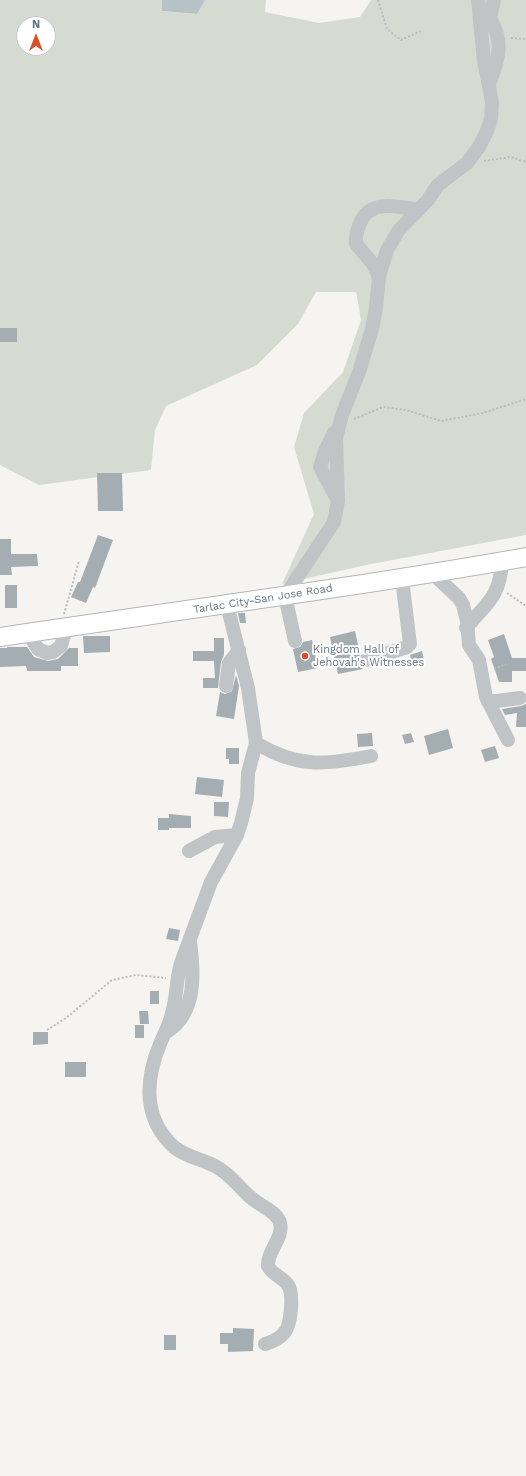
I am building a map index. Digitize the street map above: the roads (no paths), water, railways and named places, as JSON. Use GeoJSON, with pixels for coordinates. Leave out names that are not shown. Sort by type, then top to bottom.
{"type":"FeatureCollection","features":[{"type":"Feature","properties":{"kind":"main road","name":"Tarlac City-San Jose Road"},"geometry":{"type":"LineString","coordinates":[[0,637],[402,579],[526,557]]}},
{"type":"Feature","properties":{"kind":"street"},"geometry":{"type":"LineString","coordinates":[[295,641],[285,596],[334,522],[338,501],[335,454],[338,426],[360,372],[372,329],[379,277],[392,240],[407,220],[418,210],[443,181],[461,169],[476,152],[487,132],[492,108],[481,33],[478,0]]}},
{"type":"Feature","properties":{"kind":"street"},"geometry":{"type":"LineString","coordinates":[[481,33],[490,18],[494,0]]}},
{"type":"Feature","properties":{"kind":"street"},"geometry":{"type":"LineString","coordinates":[[489,84],[496,65],[500,43],[490,18]]}},
{"type":"Feature","properties":{"kind":"street"},"geometry":{"type":"LineString","coordinates":[[379,277],[373,264],[356,244],[356,236],[362,218],[369,212],[386,205],[418,210]]}},
{"type":"Feature","properties":{"kind":"street"},"geometry":{"type":"LineString","coordinates":[[466,628],[490,601],[500,585],[502,561]]}},
{"type":"Feature","properties":{"kind":"street"},"geometry":{"type":"LineString","coordinates":[[432,573],[459,598],[463,605],[467,621],[466,628],[469,645],[481,667],[484,691],[488,702],[508,740]]}},
{"type":"Feature","properties":{"kind":"street"},"geometry":{"type":"LineString","coordinates":[[366,660],[407,647],[410,644],[402,579]]}},
{"type":"Feature","properties":{"kind":"street"},"geometry":{"type":"LineString","coordinates":[[227,605],[252,708],[256,743],[248,773],[244,811],[237,835],[211,882],[177,979],[175,1004],[155,1057],[150,1086],[151,1112],[160,1130],[183,1153],[224,1171],[249,1197],[274,1214],[280,1222],[280,1232],[269,1257],[268,1266],[273,1273],[288,1285],[291,1300],[286,1330],[279,1338],[265,1344]]}},
{"type":"Feature","properties":{"kind":"street"},"geometry":{"type":"LineString","coordinates":[[226,686],[229,663],[239,650]]}},
{"type":"Feature","properties":{"kind":"street"},"geometry":{"type":"LineString","coordinates":[[488,702],[520,698]]}},
{"type":"Feature","properties":{"kind":"street"},"geometry":{"type":"LineString","coordinates":[[256,743],[284,758],[316,763],[336,763],[371,756]]}},
{"type":"Feature","properties":{"kind":"street"},"geometry":{"type":"LineString","coordinates":[[189,851],[215,837],[237,835]]}},
{"type":"Feature","properties":{"kind":"street"},"geometry":{"type":"LineString","coordinates":[[165,1033],[179,1022],[187,1007],[193,969],[190,939]]}},
{"type":"Feature","properties":{"kind":"place","name":"Kingdom Hall of Jehovah's Witnesses"},"geometry":{"type":"Point","coordinates":[305,656]}}]}
